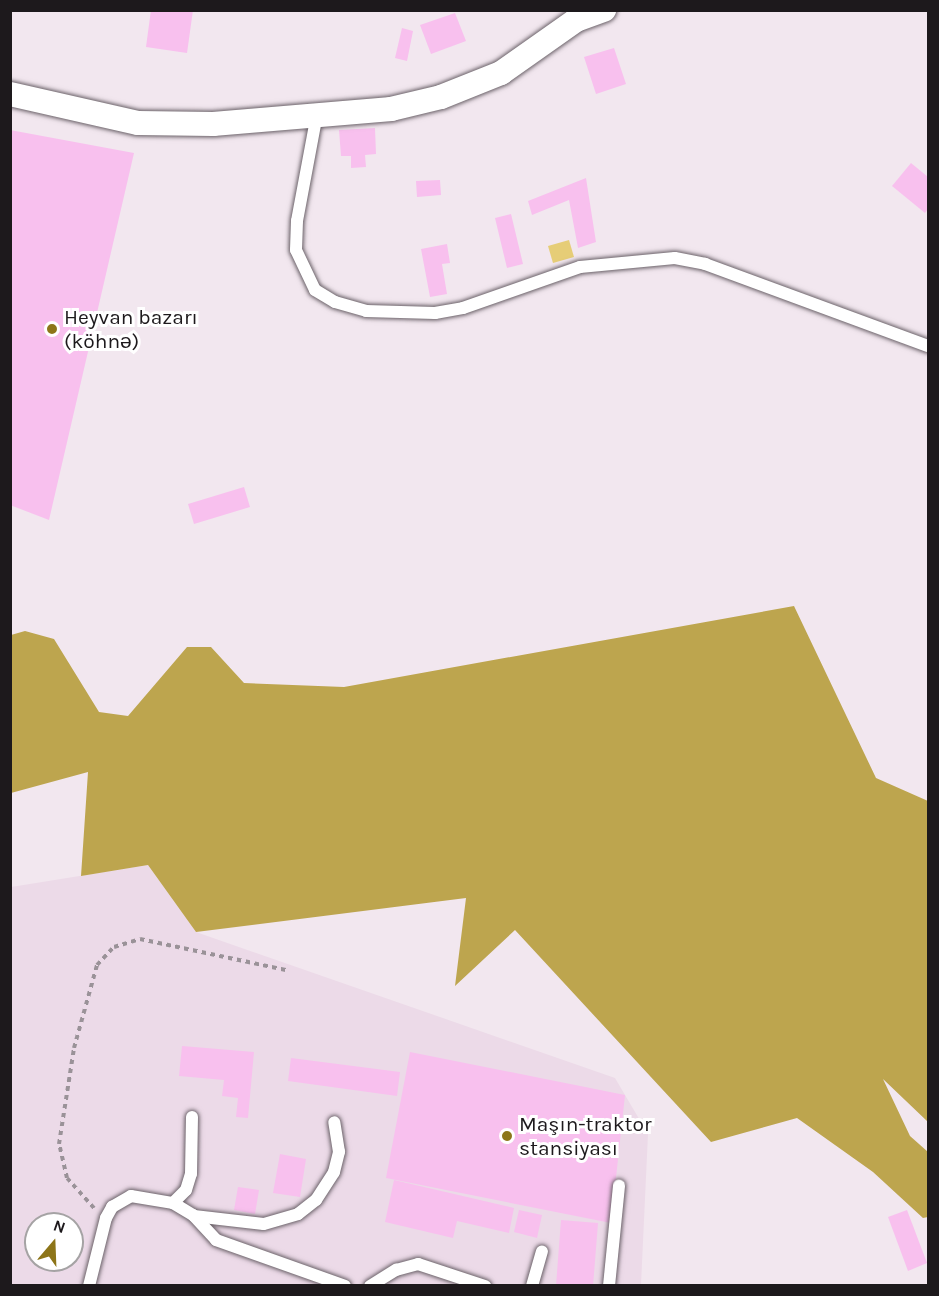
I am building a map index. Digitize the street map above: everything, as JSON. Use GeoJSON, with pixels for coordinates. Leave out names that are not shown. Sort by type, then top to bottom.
{"type":"FeatureCollection","features":[{"type":"Feature","properties":{"kind":"street"},"geometry":{"type":"LineString","coordinates":[[10,93],[138,123],[213,124],[391,109],[441,97],[501,73],[576,20],[604,10]]}},
{"type":"Feature","properties":{"kind":"lane"},"geometry":{"type":"LineString","coordinates":[[317,114],[297,221],[296,250],[315,290],[335,302],[366,311],[435,313],[463,308],[580,267],[675,258],[705,264],[928,346]]}},
{"type":"Feature","properties":{"kind":"lane"},"geometry":{"type":"LineString","coordinates":[[173,1203],[186,1190],[191,1174],[192,1117]]}},
{"type":"Feature","properties":{"kind":"lane"},"geometry":{"type":"LineString","coordinates":[[193,1215],[264,1224],[298,1214],[316,1200],[334,1172],[339,1152],[334,1122]]}},
{"type":"Feature","properties":{"kind":"lane"},"geometry":{"type":"LineString","coordinates":[[609,1286],[619,1185]]}},
{"type":"Feature","properties":{"kind":"lane"},"geometry":{"type":"LineString","coordinates":[[89,1286],[106,1218],[112,1207],[130,1196],[173,1203],[193,1215],[216,1240],[249,1255],[345,1286]]}},
{"type":"Feature","properties":{"kind":"lane"},"geometry":{"type":"LineString","coordinates":[[532,1286],[542,1251]]}},
{"type":"Feature","properties":{"kind":"lane"},"geometry":{"type":"LineString","coordinates":[[370,1286],[396,1270],[418,1264],[485,1286]]}},
{"type":"Feature","properties":{"kind":"path"},"geometry":{"type":"LineString","coordinates":[[106,1218],[80,1196],[68,1178],[59,1144],[74,1048],[97,965],[114,947],[141,939],[286,970]]}},
{"type":"Feature","properties":{"kind":"shaded area"},"geometry":{"type":"Polygon","coordinates":[[[569,240],[574,257],[553,263],[548,246],[569,240]]]}},
{"type":"Feature","properties":{"kind":"shaded area"},"geometry":{"type":"Polygon","coordinates":[[[794,606],[876,778],[928,801],[928,1122],[883,1079],[910,1136],[928,1152],[928,1217],[923,1218],[873,1172],[797,1118],[711,1142],[515,930],[455,986],[466,898],[196,932],[148,865],[81,876],[88,772],[11,793],[11,635],[25,631],[54,639],[99,712],[128,716],[187,647],[211,647],[244,683],[344,687],[794,606]]]}},
{"type":"Feature","properties":{"kind":"shaded area"},"geometry":{"type":"Polygon","coordinates":[[[148,865],[196,932],[615,1078],[648,1134],[641,1285],[11,1286],[11,887],[148,865]]]}},
{"type":"Feature","properties":{"kind":"building"},"geometry":{"type":"Polygon","coordinates":[[[151,10],[193,10],[187,53],[146,47],[151,10]]]}},
{"type":"Feature","properties":{"kind":"building"},"geometry":{"type":"Polygon","coordinates":[[[455,13],[466,41],[431,54],[420,25],[455,13]]]}},
{"type":"Feature","properties":{"kind":"building"},"geometry":{"type":"Polygon","coordinates":[[[402,28],[413,31],[407,61],[395,58],[402,28]]]}},
{"type":"Feature","properties":{"kind":"building"},"geometry":{"type":"Polygon","coordinates":[[[614,48],[626,84],[596,94],[584,57],[614,48]]]}},
{"type":"Feature","properties":{"kind":"building"},"geometry":{"type":"Polygon","coordinates":[[[375,128],[376,154],[365,155],[366,167],[351,168],[351,156],[341,156],[339,130],[375,128]]]}},
{"type":"Feature","properties":{"kind":"building","name":"Heyvan bazarı (köhnə)"},"geometry":{"type":"Polygon","coordinates":[[[10,130],[134,153],[49,520],[10,505],[10,130]]]}},
{"type":"Feature","properties":{"kind":"building"},"geometry":{"type":"Polygon","coordinates":[[[911,163],[928,177],[928,209],[925,213],[892,186],[911,163]]]}},
{"type":"Feature","properties":{"kind":"building"},"geometry":{"type":"Polygon","coordinates":[[[586,178],[596,242],[578,248],[569,200],[532,215],[528,201],[586,178]]]}},
{"type":"Feature","properties":{"kind":"building"},"geometry":{"type":"Polygon","coordinates":[[[440,180],[441,195],[417,197],[416,181],[440,180]]]}},
{"type":"Feature","properties":{"kind":"building"},"geometry":{"type":"Polygon","coordinates":[[[511,214],[523,264],[507,268],[495,218],[511,214]]]}},
{"type":"Feature","properties":{"kind":"building"},"geometry":{"type":"Polygon","coordinates":[[[447,244],[450,263],[442,264],[447,294],[430,297],[421,249],[447,244]]]}},
{"type":"Feature","properties":{"kind":"building"},"geometry":{"type":"Polygon","coordinates":[[[244,487],[250,507],[194,524],[188,504],[244,487]]]}},
{"type":"Feature","properties":{"kind":"building"},"geometry":{"type":"Polygon","coordinates":[[[182,1046],[254,1052],[248,1118],[236,1117],[238,1098],[222,1096],[224,1080],[179,1076],[182,1046]]]}},
{"type":"Feature","properties":{"kind":"building","name":"Maşın-traktor stansiyası"},"geometry":{"type":"Polygon","coordinates":[[[410,1052],[625,1095],[611,1223],[386,1178],[410,1052]]]}},
{"type":"Feature","properties":{"kind":"building"},"geometry":{"type":"Polygon","coordinates":[[[291,1058],[400,1072],[397,1096],[288,1081],[291,1058]]]}},
{"type":"Feature","properties":{"kind":"building"},"geometry":{"type":"Polygon","coordinates":[[[280,1154],[306,1159],[300,1197],[273,1193],[280,1154]]]}},
{"type":"Feature","properties":{"kind":"building"},"geometry":{"type":"Polygon","coordinates":[[[394,1180],[514,1208],[509,1233],[457,1221],[453,1238],[385,1222],[394,1180]]]}},
{"type":"Feature","properties":{"kind":"building"},"geometry":{"type":"Polygon","coordinates":[[[238,1187],[259,1190],[255,1214],[234,1210],[238,1187]]]}},
{"type":"Feature","properties":{"kind":"building"},"geometry":{"type":"Polygon","coordinates":[[[519,1210],[542,1215],[537,1238],[514,1232],[519,1210]]]}},
{"type":"Feature","properties":{"kind":"building"},"geometry":{"type":"Polygon","coordinates":[[[907,1210],[927,1263],[908,1271],[888,1217],[907,1210]]]}},
{"type":"Feature","properties":{"kind":"building"},"geometry":{"type":"Polygon","coordinates":[[[561,1220],[598,1223],[593,1286],[556,1286],[561,1220]]]}},
{"type":"Feature","properties":{"kind":"place","name":"Heyvan bazarı (köhnə)"},"geometry":{"type":"Point","coordinates":[52,329]}},
{"type":"Feature","properties":{"kind":"place","name":"Maşın-traktor stansiyası"},"geometry":{"type":"Point","coordinates":[507,1136]}}]}
